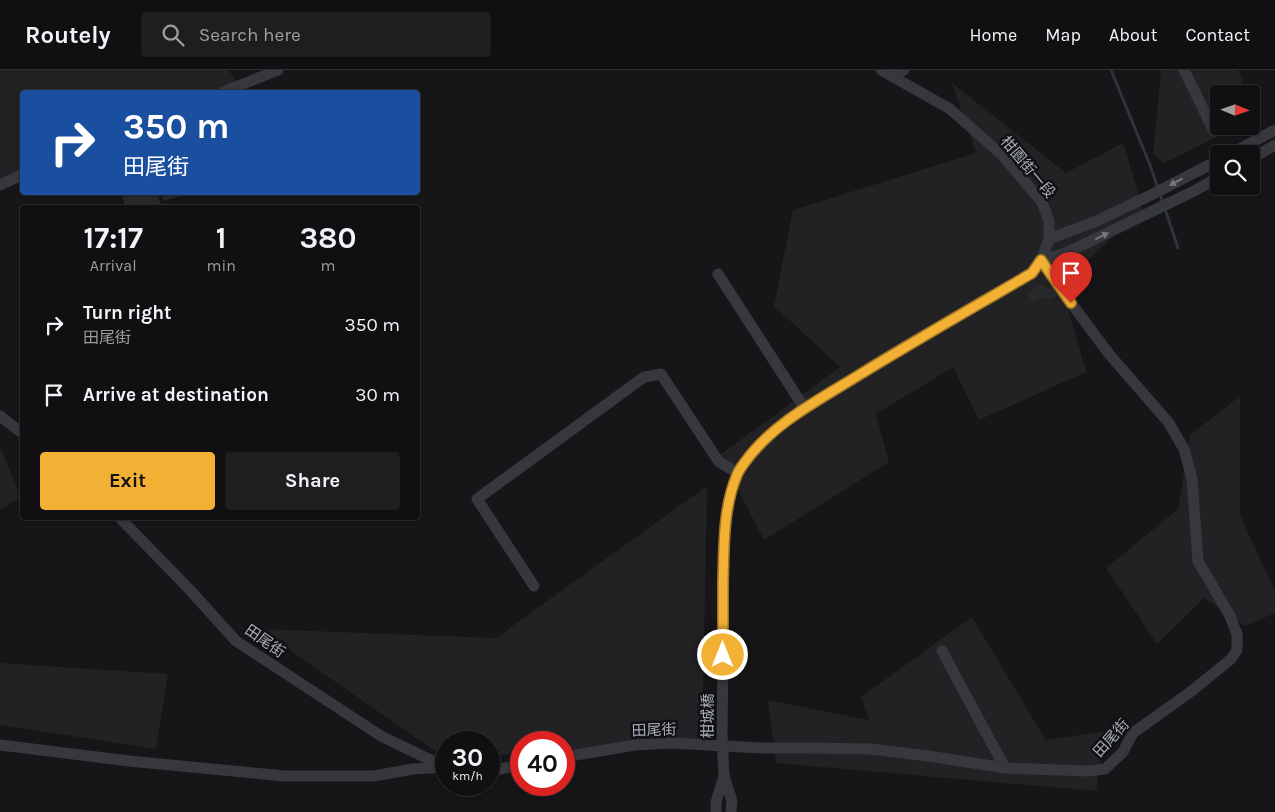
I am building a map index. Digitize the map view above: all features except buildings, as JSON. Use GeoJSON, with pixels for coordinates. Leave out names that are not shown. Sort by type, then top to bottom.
{"type":"FeatureCollection","features":[{"type":"Feature","properties":{"kind":"street"},"geometry":{"type":"LineString","coordinates":[[228,90],[278,70]]}},
{"type":"Feature","properties":{"kind":"street"},"geometry":{"type":"LineString","coordinates":[[886,73],[904,70]]}},
{"type":"Feature","properties":{"kind":"street"},"geometry":{"type":"LineString","coordinates":[[1184,70],[1210,123]]}},
{"type":"Feature","properties":{"kind":"street","name":"柑園街一段"},"geometry":{"type":"LineString","coordinates":[[723,655],[724,544],[727,514],[731,492],[738,473],[751,454],[781,425],[805,409],[896,352],[1032,273],[1041,260],[1049,239],[1049,221],[1042,202],[1002,155],[950,109],[886,73]]}},
{"type":"Feature","properties":{"kind":"street"},"geometry":{"type":"LineString","coordinates":[[1247,145],[1275,130]]}},
{"type":"Feature","properties":{"kind":"street"},"geometry":{"type":"LineString","coordinates":[[1260,154],[1275,145]]}},
{"type":"Feature","properties":{"kind":"street"},"geometry":{"type":"LineString","coordinates":[[1049,239],[1100,220],[1210,165]]}},
{"type":"Feature","properties":{"kind":"street"},"geometry":{"type":"LineString","coordinates":[[0,185],[20,177]]}},
{"type":"Feature","properties":{"kind":"street"},"geometry":{"type":"LineString","coordinates":[[1041,260],[1068,252],[1210,182]]}},
{"type":"Feature","properties":{"kind":"street","name":"田尾街"},"geometry":{"type":"LineString","coordinates":[[575,755],[635,744],[671,743],[761,748],[871,749],[1005,768],[1089,771],[1105,769],[1122,752],[1133,733],[1193,690],[1230,658],[1237,650],[1237,634],[1230,616],[1198,561],[1192,479],[1184,449],[1168,423],[1109,354],[1041,260]]}},
{"type":"Feature","properties":{"kind":"street"},"geometry":{"type":"LineString","coordinates":[[718,274],[805,409]]}},
{"type":"Feature","properties":{"kind":"street"},"geometry":{"type":"LineString","coordinates":[[534,586],[477,499],[644,377],[662,374],[719,462],[738,473]]}},
{"type":"Feature","properties":{"kind":"street"},"geometry":{"type":"LineString","coordinates":[[0,416],[20,432]]}},
{"type":"Feature","properties":{"kind":"street","name":"田尾街"},"geometry":{"type":"LineString","coordinates":[[122,520],[236,641],[381,736],[435,762]]}},
{"type":"Feature","properties":{"kind":"street"},"geometry":{"type":"LineString","coordinates":[[942,651],[1005,768]]}},
{"type":"Feature","properties":{"kind":"street","name":"柑城橋"},"geometry":{"type":"LineString","coordinates":[[723,655],[722,734],[724,776],[732,801],[732,812]]}},
{"type":"Feature","properties":{"kind":"street"},"geometry":{"type":"LineString","coordinates":[[0,745],[129,761],[284,776],[374,776],[413,769],[435,768]]}},
{"type":"Feature","properties":{"kind":"street","name":"柑城橋"},"geometry":{"type":"LineString","coordinates":[[716,812],[716,802],[724,776]]}},
{"type":"Feature","properties":{"kind":"shaded area"},"geometry":{"type":"Polygon","coordinates":[[[0,70],[229,70],[238,86],[228,90],[20,90],[20,173],[0,181],[0,70]]]}},
{"type":"Feature","properties":{"kind":"shaded area"},"geometry":{"type":"Polygon","coordinates":[[[1161,70],[1238,70],[1244,85],[1210,85],[1210,135],[1221,135],[1164,163],[1153,154],[1161,70]]]}},
{"type":"Feature","properties":{"kind":"shaded area"},"geometry":{"type":"Polygon","coordinates":[[[952,83],[1066,173],[1123,143],[1143,209],[1061,285],[1086,372],[979,420],[953,367],[876,414],[889,462],[764,540],[720,455],[840,367],[774,306],[793,210],[976,153],[952,83]]]}},
{"type":"Feature","properties":{"kind":"shaded area"},"geometry":{"type":"Polygon","coordinates":[[[1240,396],[1240,515],[1275,591],[1275,613],[1245,626],[1204,598],[1157,644],[1106,568],[1178,509],[1190,435],[1240,396]]]}},
{"type":"Feature","properties":{"kind":"shaded area"},"geometry":{"type":"Polygon","coordinates":[[[0,447],[20,498],[0,510],[0,447]]]}},
{"type":"Feature","properties":{"kind":"shaded area"},"geometry":{"type":"Polygon","coordinates":[[[707,486],[702,745],[575,751],[575,731],[510,731],[510,754],[500,755],[500,731],[435,731],[435,751],[259,629],[496,638],[707,486]]]}},
{"type":"Feature","properties":{"kind":"shaded area"},"geometry":{"type":"Polygon","coordinates":[[[972,617],[1046,740],[1106,731],[1096,791],[776,763],[768,700],[869,720],[861,697],[972,617]]]}},
{"type":"Feature","properties":{"kind":"shaded area"},"geometry":{"type":"Polygon","coordinates":[[[0,663],[168,674],[156,749],[0,725],[0,663]]]}},
{"type":"Feature","properties":{"kind":"waterway"},"geometry":{"type":"LineString","coordinates":[[1111,70],[1158,188]]}},
{"type":"Feature","properties":{"kind":"waterway"},"geometry":{"type":"LineString","coordinates":[[1160,194],[1178,248]]}},
{"type":"Feature","properties":{"kind":"route"},"geometry":{"type":"LineString","coordinates":[[723,655],[724,544],[727,514],[731,492],[738,473],[751,454],[781,425],[896,352],[1032,273],[1041,260],[1071,303]]}}]}
